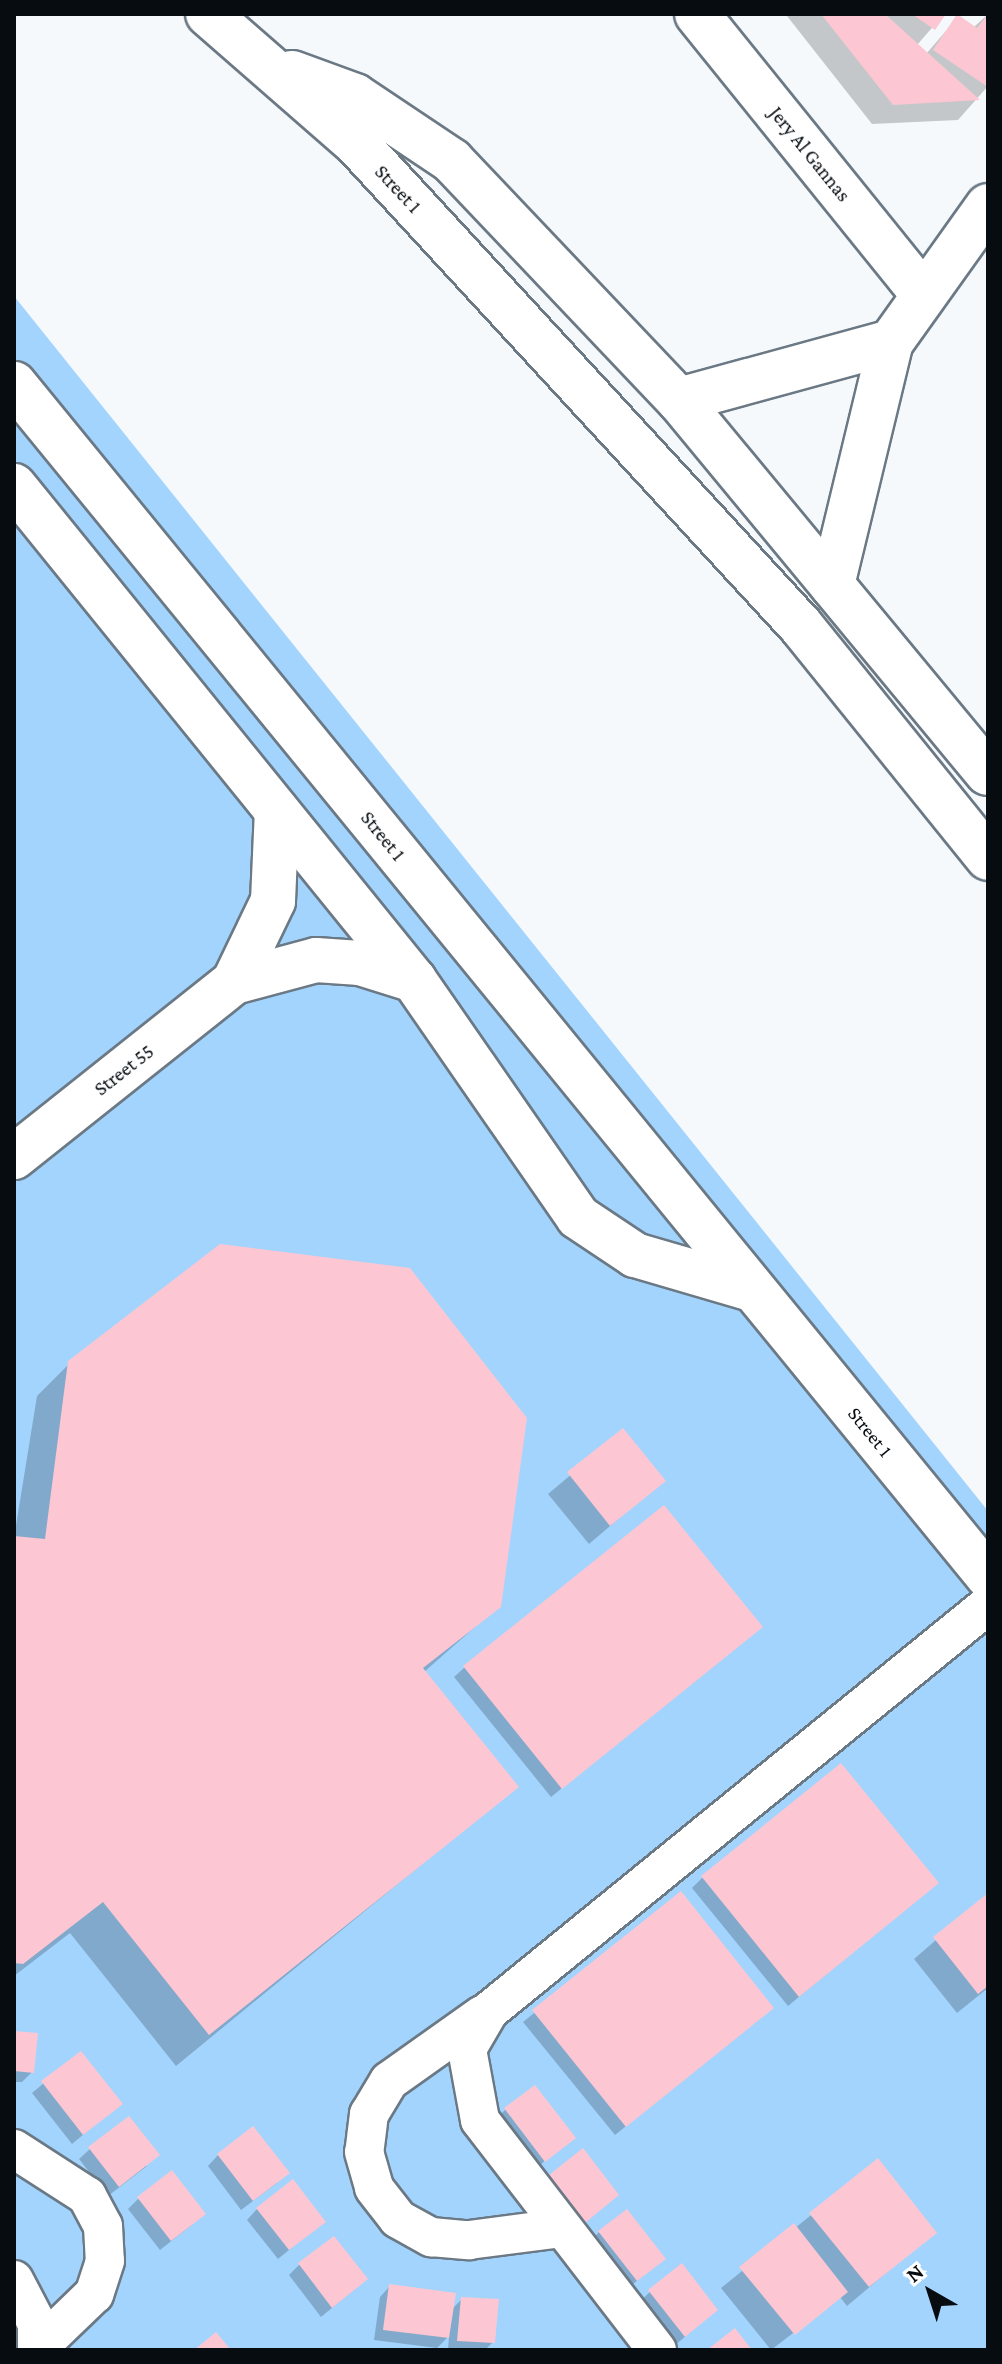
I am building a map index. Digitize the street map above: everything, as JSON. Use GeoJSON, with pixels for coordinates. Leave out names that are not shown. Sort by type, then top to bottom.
{"type":"FeatureCollection","features":[{"type":"Feature","properties":{"kind":"street","name":"Street 1"},"geometry":{"type":"LineString","coordinates":[[208,14],[276,67],[357,144],[801,626],[988,858]]}},
{"type":"Feature","properties":{"kind":"street","name":"Jery Al Gannas"},"geometry":{"type":"LineString","coordinates":[[697,14],[922,293]]}},
{"type":"Feature","properties":{"kind":"street","name":"Street 1"},"geometry":{"type":"LineString","coordinates":[[276,67],[355,96],[452,161],[679,400],[988,773]]}},
{"type":"Feature","properties":{"kind":"street"},"geometry":{"type":"LineString","coordinates":[[832,585],[891,342],[922,293],[988,206]]}},
{"type":"Feature","properties":{"kind":"street"},"geometry":{"type":"LineString","coordinates":[[679,400],[891,342]]}},
{"type":"Feature","properties":{"kind":"street","name":"Street 1"},"geometry":{"type":"LineString","coordinates":[[14,384],[988,1576]]}},
{"type":"Feature","properties":{"kind":"street"},"geometry":{"type":"LineString","coordinates":[[14,486],[414,980],[578,1217],[635,1255],[751,1289]]}},
{"type":"Feature","properties":{"kind":"street","name":"Street 55"},"geometry":{"type":"LineString","coordinates":[[234,982],[273,901],[277,811]]}},
{"type":"Feature","properties":{"kind":"street","name":"Street 55"},"geometry":{"type":"LineString","coordinates":[[14,1157],[234,982],[316,960],[360,963],[414,980]]}},
{"type":"Feature","properties":{"kind":"lane"},"geometry":{"type":"LineString","coordinates":[[562,2228],[469,2240],[431,2237],[398,2219],[374,2188],[364,2152],[369,2114],[389,2081],[489,2011],[988,1605]]}},
{"type":"Feature","properties":{"kind":"lane"},"geometry":{"type":"LineString","coordinates":[[489,2011],[467,2049],[480,2120],[657,2350]]}},
{"type":"Feature","properties":{"kind":"lane"},"geometry":{"type":"LineString","coordinates":[[14,2149],[87,2196],[103,2226],[105,2261],[94,2294],[37,2350]]}},
{"type":"Feature","properties":{"kind":"lane"},"geometry":{"type":"LineString","coordinates":[[14,2280],[30,2301],[37,2350]]}},
{"type":"Feature","properties":{"kind":"shaded area"},"geometry":{"type":"Polygon","coordinates":[[[14,296],[988,1511],[988,2350],[14,2350],[14,296]]]}},
{"type":"Feature","properties":{"kind":"building"},"geometry":{"type":"Polygon","coordinates":[[[821,14],[885,14],[980,100],[893,105],[821,14]]]}},
{"type":"Feature","properties":{"kind":"building"},"geometry":{"type":"Polygon","coordinates":[[[912,14],[946,14],[935,30],[912,14]]]}},
{"type":"Feature","properties":{"kind":"building"},"geometry":{"type":"Polygon","coordinates":[[[957,14],[977,28],[988,14],[988,87],[933,50],[957,14]]]}},
{"type":"Feature","properties":{"kind":"building"},"geometry":{"type":"Polygon","coordinates":[[[220,1244],[410,1268],[527,1418],[501,1607],[423,1668],[519,1787],[209,2035],[103,1902],[23,1964],[14,1963],[14,1536],[45,1539],[68,1361],[220,1244]]]}},
{"type":"Feature","properties":{"kind":"building"},"geometry":{"type":"Polygon","coordinates":[[[623,1428],[666,1481],[610,1526],[567,1472],[623,1428]]]}},
{"type":"Feature","properties":{"kind":"building"},"geometry":{"type":"Polygon","coordinates":[[[664,1505],[763,1627],[562,1789],[463,1666],[664,1505]]]}},
{"type":"Feature","properties":{"kind":"building"},"geometry":{"type":"Polygon","coordinates":[[[841,1763],[939,1883],[799,1997],[701,1876],[841,1763]]]}},
{"type":"Feature","properties":{"kind":"building"},"geometry":{"type":"Polygon","coordinates":[[[681,1891],[774,2008],[626,2127],[532,2010],[681,1891]]]}},
{"type":"Feature","properties":{"kind":"building"},"geometry":{"type":"Polygon","coordinates":[[[988,1893],[988,1986],[978,1994],[933,1937],[988,1893]]]}},
{"type":"Feature","properties":{"kind":"building"},"geometry":{"type":"Polygon","coordinates":[[[14,2031],[38,2033],[34,2073],[14,2071],[14,2031]]]}},
{"type":"Feature","properties":{"kind":"building"},"geometry":{"type":"Polygon","coordinates":[[[81,2051],[123,2104],[83,2135],[41,2081],[81,2051]]]}},
{"type":"Feature","properties":{"kind":"building"},"geometry":{"type":"Polygon","coordinates":[[[535,2085],[576,2138],[545,2162],[504,2108],[535,2085]]]}},
{"type":"Feature","properties":{"kind":"building"},"geometry":{"type":"Polygon","coordinates":[[[129,2116],[160,2155],[119,2187],[88,2147],[129,2116]]]}},
{"type":"Feature","properties":{"kind":"building"},"geometry":{"type":"Polygon","coordinates":[[[253,2126],[290,2173],[253,2201],[217,2154],[253,2126]]]}},
{"type":"Feature","properties":{"kind":"building"},"geometry":{"type":"Polygon","coordinates":[[[583,2148],[619,2195],[585,2223],[549,2175],[583,2148]]]}},
{"type":"Feature","properties":{"kind":"building"},"geometry":{"type":"Polygon","coordinates":[[[878,2158],[937,2233],[869,2287],[809,2213],[878,2158]]]}},
{"type":"Feature","properties":{"kind":"building"},"geometry":{"type":"Polygon","coordinates":[[[172,2170],[206,2214],[171,2241],[137,2197],[172,2170]]]}},
{"type":"Feature","properties":{"kind":"building"},"geometry":{"type":"Polygon","coordinates":[[[293,2179],[326,2222],[289,2250],[256,2208],[293,2179]]]}},
{"type":"Feature","properties":{"kind":"building"},"geometry":{"type":"Polygon","coordinates":[[[627,2209],[666,2259],[637,2281],[598,2231],[627,2209]]]}},
{"type":"Feature","properties":{"kind":"building"},"geometry":{"type":"Polygon","coordinates":[[[794,2223],[848,2292],[795,2335],[739,2267],[794,2223]]]}},
{"type":"Feature","properties":{"kind":"building"},"geometry":{"type":"Polygon","coordinates":[[[334,2236],[368,2279],[332,2308],[298,2263],[334,2236]]]}},
{"type":"Feature","properties":{"kind":"building"},"geometry":{"type":"Polygon","coordinates":[[[682,2263],[718,2310],[685,2337],[648,2290],[682,2263]]]}},
{"type":"Feature","properties":{"kind":"building"},"geometry":{"type":"Polygon","coordinates":[[[389,2284],[456,2293],[449,2338],[383,2330],[389,2284]]]}},
{"type":"Feature","properties":{"kind":"building"},"geometry":{"type":"Polygon","coordinates":[[[461,2297],[499,2299],[495,2343],[457,2341],[461,2297]]]}},
{"type":"Feature","properties":{"kind":"building"},"geometry":{"type":"Polygon","coordinates":[[[735,2328],[752,2350],[707,2350],[735,2328]]]}},
{"type":"Feature","properties":{"kind":"building"},"geometry":{"type":"Polygon","coordinates":[[[216,2332],[231,2350],[194,2350],[216,2332]]]}}]}
